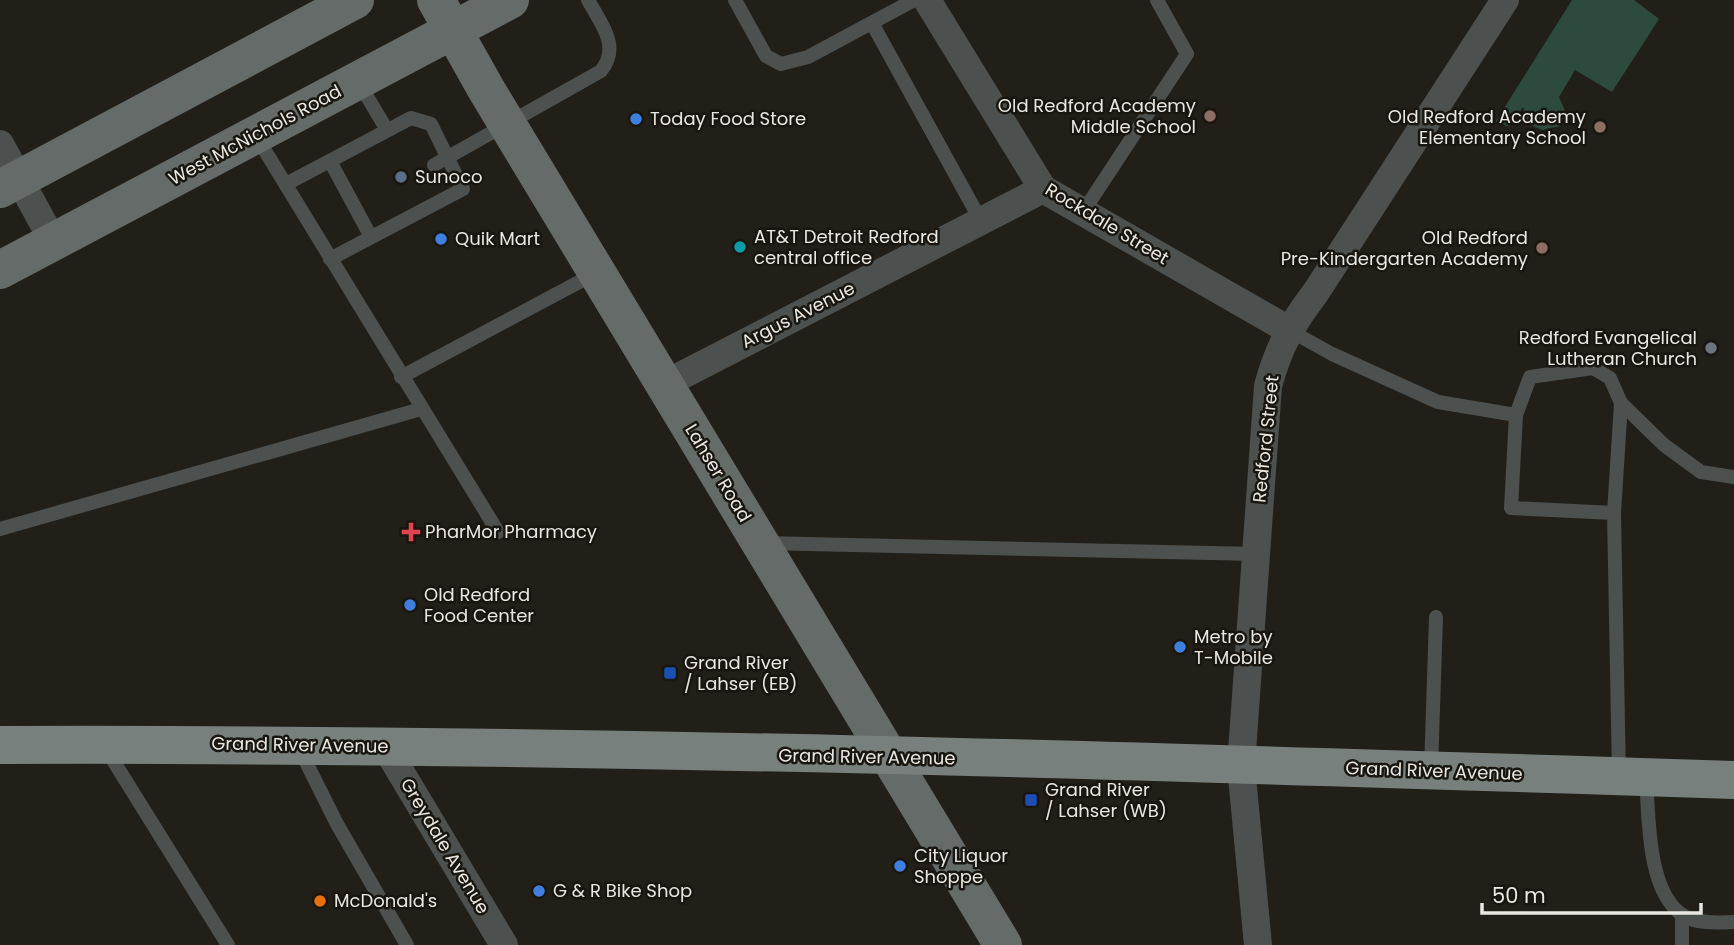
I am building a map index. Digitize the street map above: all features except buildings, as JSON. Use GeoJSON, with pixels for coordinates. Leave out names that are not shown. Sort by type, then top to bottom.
{"type":"FeatureCollection","features":[{"type":"Feature","properties":{"kind":"main road"},"geometry":{"type":"LineString","coordinates":[[10,184],[355,0]]}},
{"type":"Feature","properties":{"kind":"main road","name":"West McNichols Road"},"geometry":{"type":"LineString","coordinates":[[0,270],[358,81],[444,15],[510,0]]}},
{"type":"Feature","properties":{"kind":"main road","name":"Lahser Road"},"geometry":{"type":"LineString","coordinates":[[444,15],[1003,945]]}},
{"type":"Feature","properties":{"kind":"main road","name":"Grand River Avenue"},"geometry":{"type":"LineString","coordinates":[[0,745],[385,746],[1734,780]]}},
{"type":"Feature","properties":{"kind":"street","name":"Rockdale Street"},"geometry":{"type":"LineString","coordinates":[[927,0],[1043,189],[1287,330]]}},
{"type":"Feature","properties":{"kind":"street","name":"Redford Street"},"geometry":{"type":"LineString","coordinates":[[1258,945],[1241,766],[1268,386],[1278,349],[1287,330],[1331,269],[1505,0]]}},
{"type":"Feature","properties":{"kind":"street"},"geometry":{"type":"LineString","coordinates":[[0,144],[10,184],[53,241]]}},
{"type":"Feature","properties":{"kind":"street","name":"Argus Avenue"},"geometry":{"type":"LineString","coordinates":[[665,384],[1043,189]]}},
{"type":"Feature","properties":{"kind":"street","name":"Greydale Avenue"},"geometry":{"type":"LineString","coordinates":[[385,746],[505,945]]}},
{"type":"Feature","properties":{"kind":"lane"},"geometry":{"type":"LineString","coordinates":[[441,161],[506,122],[601,71],[610,60],[611,43],[588,0]]}},
{"type":"Feature","properties":{"kind":"lane"},"geometry":{"type":"LineString","coordinates":[[735,0],[766,56],[781,64],[808,57],[914,0]]}},
{"type":"Feature","properties":{"kind":"lane"},"geometry":{"type":"LineString","coordinates":[[1083,212],[1187,54],[1157,0]]}},
{"type":"Feature","properties":{"kind":"lane"},"geometry":{"type":"LineString","coordinates":[[872,23],[981,221]]}},
{"type":"Feature","properties":{"kind":"lane"},"geometry":{"type":"LineString","coordinates":[[358,81],[387,130]]}},
{"type":"Feature","properties":{"kind":"lane"},"geometry":{"type":"LineString","coordinates":[[286,184],[411,118],[431,124],[441,161],[463,189],[330,259]]}},
{"type":"Feature","properties":{"kind":"lane"},"geometry":{"type":"LineString","coordinates":[[255,135],[498,532]]}},
{"type":"Feature","properties":{"kind":"lane"},"geometry":{"type":"LineString","coordinates":[[330,161],[360,205],[371,237]]}},
{"type":"Feature","properties":{"kind":"lane"},"geometry":{"type":"LineString","coordinates":[[401,377],[597,273]]}},
{"type":"Feature","properties":{"kind":"lane"},"geometry":{"type":"LineString","coordinates":[[1287,330],[1332,354],[1438,401],[1516,415]]}},
{"type":"Feature","properties":{"kind":"lane"},"geometry":{"type":"LineString","coordinates":[[1614,513],[1511,508],[1516,415],[1530,377],[1593,368],[1610,377],[1621,403],[1664,445],[1701,472],[1734,477]]}},
{"type":"Feature","properties":{"kind":"lane"},"geometry":{"type":"LineString","coordinates":[[1621,403],[1614,513],[1632,777],[1665,897],[1682,915],[1712,923],[1734,922]]}},
{"type":"Feature","properties":{"kind":"lane"},"geometry":{"type":"LineString","coordinates":[[0,529],[421,409]]}},
{"type":"Feature","properties":{"kind":"lane"},"geometry":{"type":"LineString","coordinates":[[760,543],[1256,554]]}},
{"type":"Feature","properties":{"kind":"lane"},"geometry":{"type":"LineString","coordinates":[[1431,771],[1436,617]]}},
{"type":"Feature","properties":{"kind":"lane"},"geometry":{"type":"LineString","coordinates":[[103,744],[228,945]]}},
{"type":"Feature","properties":{"kind":"lane"},"geometry":{"type":"LineString","coordinates":[[297,745],[337,824],[407,945]]}},
{"type":"Feature","properties":{"kind":"lane"},"geometry":{"type":"LineString","coordinates":[[1682,915],[1682,945]]}},
{"type":"Feature","properties":{"kind":"green space"},"geometry":{"type":"Polygon","coordinates":[[[1572,0],[1634,0],[1659,19],[1612,92],[1575,70],[1559,97],[1566,113],[1560,126],[1542,130],[1528,124],[1523,107],[1509,127],[1496,121],[1572,0]]]}},
{"type":"Feature","properties":{"kind":"place","name":"Old Redford Academy Middle School"},"geometry":{"type":"Point","coordinates":[1210,116]}},
{"type":"Feature","properties":{"kind":"place","name":"Today Food Store"},"geometry":{"type":"Point","coordinates":[636,119]}},
{"type":"Feature","properties":{"kind":"place","name":"Old Redford Academy Elementary School"},"geometry":{"type":"Point","coordinates":[1600,127]}},
{"type":"Feature","properties":{"kind":"place","name":"Sunoco"},"geometry":{"type":"Point","coordinates":[401,177]}},
{"type":"Feature","properties":{"kind":"place","name":"Quik Mart"},"geometry":{"type":"Point","coordinates":[441,239]}},
{"type":"Feature","properties":{"kind":"place","name":"AT&T Detroit Redford central office"},"geometry":{"type":"Point","coordinates":[740,247]}},
{"type":"Feature","properties":{"kind":"place","name":"Old Redford Pre-Kindergarten Academy"},"geometry":{"type":"Point","coordinates":[1542,248]}},
{"type":"Feature","properties":{"kind":"place","name":"Redford Evangelical Lutheran Church"},"geometry":{"type":"Point","coordinates":[1711,348]}},
{"type":"Feature","properties":{"kind":"place","name":"PharMor Pharmacy"},"geometry":{"type":"Point","coordinates":[411,532]}},
{"type":"Feature","properties":{"kind":"place","name":"Old Redford Food Center"},"geometry":{"type":"Point","coordinates":[410,605]}},
{"type":"Feature","properties":{"kind":"place","name":"Metro by T-Mobile"},"geometry":{"type":"Point","coordinates":[1180,647]}},
{"type":"Feature","properties":{"kind":"place","name":"Grand River / Lahser (EB)"},"geometry":{"type":"Point","coordinates":[670,673]}},
{"type":"Feature","properties":{"kind":"place","name":"Grand River / Lahser (WB)"},"geometry":{"type":"Point","coordinates":[1031,800]}},
{"type":"Feature","properties":{"kind":"place","name":"City Liquor Shoppe"},"geometry":{"type":"Point","coordinates":[900,866]}},
{"type":"Feature","properties":{"kind":"place","name":"G & R Bike Shop"},"geometry":{"type":"Point","coordinates":[539,891]}},
{"type":"Feature","properties":{"kind":"place","name":"McDonald's"},"geometry":{"type":"Point","coordinates":[320,901]}}]}
